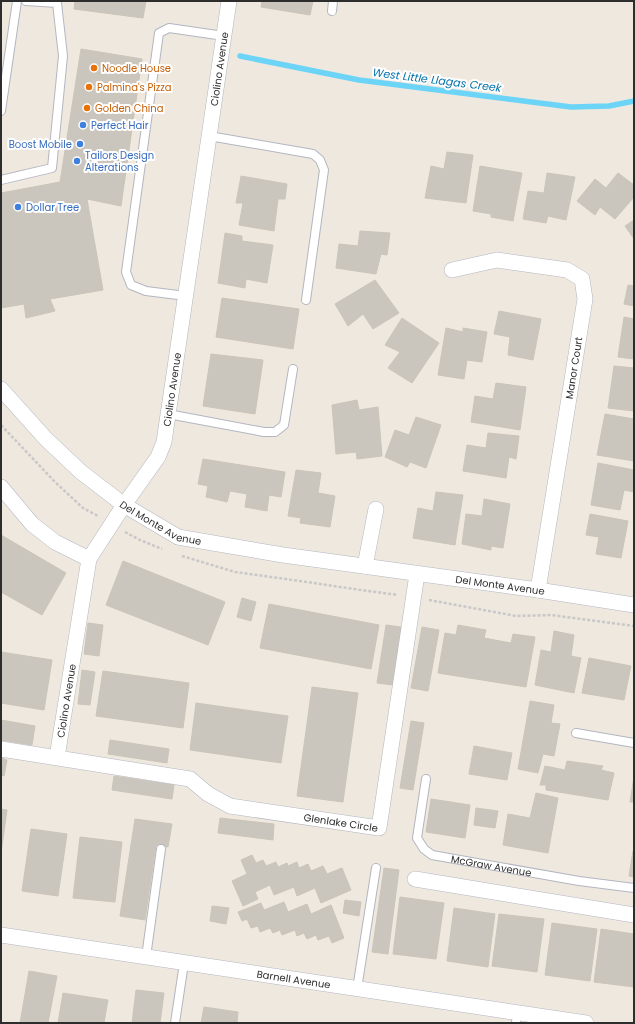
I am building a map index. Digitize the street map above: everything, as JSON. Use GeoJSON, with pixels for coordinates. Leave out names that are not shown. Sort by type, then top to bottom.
{"type":"FeatureCollection","features":[{"type":"Feature","properties":{"kind":"street","name":"Ciolino Avenue"},"geometry":{"type":"LineString","coordinates":[[57,757],[89,559],[124,505],[158,457],[164,442],[229,1]]}},
{"type":"Feature","properties":{"kind":"street","name":"Manor Court"},"geometry":{"type":"LineString","coordinates":[[452,270],[497,260],[566,270],[582,279],[586,299],[538,590]]}},
{"type":"Feature","properties":{"kind":"street","name":"Del Monte Avenue"},"geometry":{"type":"LineString","coordinates":[[1,389],[46,440],[81,472],[124,505],[178,537],[283,555],[538,590],[634,605]]}},
{"type":"Feature","properties":{"kind":"street"},"geometry":{"type":"LineString","coordinates":[[1,487],[32,524],[55,542],[89,559]]}},
{"type":"Feature","properties":{"kind":"street"},"geometry":{"type":"LineString","coordinates":[[365,566],[376,509]]}},
{"type":"Feature","properties":{"kind":"street","name":"Glenlake Circle"},"geometry":{"type":"LineString","coordinates":[[57,757],[190,779],[208,794],[230,806],[379,828],[417,574]]}},
{"type":"Feature","properties":{"kind":"street"},"geometry":{"type":"LineString","coordinates":[[1,749],[57,757]]}},
{"type":"Feature","properties":{"kind":"street"},"geometry":{"type":"LineString","coordinates":[[415,879],[634,915]]}},
{"type":"Feature","properties":{"kind":"street","name":"Barnell Avenue"},"geometry":{"type":"LineString","coordinates":[[1,935],[357,989],[516,1018],[586,1023]]}},
{"type":"Feature","properties":{"kind":"lane"},"geometry":{"type":"LineString","coordinates":[[1,111],[17,1]]}},
{"type":"Feature","properties":{"kind":"lane"},"geometry":{"type":"LineString","coordinates":[[1,180],[52,168],[63,56],[57,2],[26,1]]}},
{"type":"Feature","properties":{"kind":"lane"},"geometry":{"type":"LineString","coordinates":[[332,10],[333,1]]}},
{"type":"Feature","properties":{"kind":"lane"},"geometry":{"type":"LineString","coordinates":[[186,296],[146,291],[131,285],[126,272],[159,32],[169,28],[224,36]]}},
{"type":"Feature","properties":{"kind":"lane"},"geometry":{"type":"LineString","coordinates":[[209,136],[313,154],[320,160],[324,170],[306,300]]}},
{"type":"Feature","properties":{"kind":"lane"},"geometry":{"type":"LineString","coordinates":[[168,414],[264,432],[275,432],[284,425],[293,369]]}},
{"type":"Feature","properties":{"kind":"lane"},"geometry":{"type":"LineString","coordinates":[[576,733],[634,742]]}},
{"type":"Feature","properties":{"kind":"lane","name":"McGraw Avenue"},"geometry":{"type":"LineString","coordinates":[[426,779],[417,838],[424,849],[432,855],[579,881],[634,888]]}},
{"type":"Feature","properties":{"kind":"lane"},"geometry":{"type":"LineString","coordinates":[[146,957],[161,849]]}},
{"type":"Feature","properties":{"kind":"lane"},"geometry":{"type":"LineString","coordinates":[[357,989],[376,868]]}},
{"type":"Feature","properties":{"kind":"lane"},"geometry":{"type":"LineString","coordinates":[[175,1023],[184,963]]}},
{"type":"Feature","properties":{"kind":"building"},"geometry":{"type":"Polygon","coordinates":[[[75,1],[146,1],[143,18],[74,9],[75,1]]]}},
{"type":"Feature","properties":{"kind":"building"},"geometry":{"type":"Polygon","coordinates":[[[262,1],[313,1],[310,15],[261,7],[262,1]]]}},
{"type":"Feature","properties":{"kind":"building"},"geometry":{"type":"Polygon","coordinates":[[[81,49],[142,59],[121,206],[87,199],[103,290],[50,299],[55,311],[26,318],[24,304],[1,308],[1,193],[60,182],[81,49]]]}},
{"type":"Feature","properties":{"kind":"building"},"geometry":{"type":"Polygon","coordinates":[[[447,152],[473,155],[466,203],[425,198],[431,166],[444,169],[447,152]]]}},
{"type":"Feature","properties":{"kind":"building"},"geometry":{"type":"Polygon","coordinates":[[[480,166],[522,173],[513,221],[491,217],[491,214],[473,211],[480,166]]]}},
{"type":"Feature","properties":{"kind":"building"},"geometry":{"type":"Polygon","coordinates":[[[547,173],[575,177],[566,220],[548,216],[546,223],[523,219],[528,191],[544,193],[547,173]]]}},
{"type":"Feature","properties":{"kind":"building"},"geometry":{"type":"Polygon","coordinates":[[[618,173],[634,185],[634,197],[615,219],[600,207],[595,215],[577,201],[595,179],[606,188],[618,173]]]}},
{"type":"Feature","properties":{"kind":"building"},"geometry":{"type":"Polygon","coordinates":[[[241,176],[287,184],[285,199],[278,199],[274,231],[239,225],[243,203],[236,203],[241,176]]]}},
{"type":"Feature","properties":{"kind":"building"},"geometry":{"type":"Polygon","coordinates":[[[634,220],[634,239],[625,226],[634,220]]]}},
{"type":"Feature","properties":{"kind":"building"},"geometry":{"type":"Polygon","coordinates":[[[360,231],[390,233],[387,255],[381,254],[376,274],[336,268],[339,244],[358,246],[360,231]]]}},
{"type":"Feature","properties":{"kind":"building"},"geometry":{"type":"Polygon","coordinates":[[[225,233],[242,236],[242,241],[273,245],[267,283],[246,279],[245,288],[218,283],[225,233]]]}},
{"type":"Feature","properties":{"kind":"building"},"geometry":{"type":"Polygon","coordinates":[[[375,280],[399,313],[373,329],[363,314],[348,326],[335,304],[375,280]]]}},
{"type":"Feature","properties":{"kind":"building"},"geometry":{"type":"Polygon","coordinates":[[[628,285],[634,286],[634,306],[624,304],[628,285]]]}},
{"type":"Feature","properties":{"kind":"building"},"geometry":{"type":"Polygon","coordinates":[[[222,298],[299,309],[293,349],[216,337],[222,298]]]}},
{"type":"Feature","properties":{"kind":"building"},"geometry":{"type":"Polygon","coordinates":[[[499,311],[541,319],[533,360],[508,355],[510,337],[494,334],[499,311]]]}},
{"type":"Feature","properties":{"kind":"building"},"geometry":{"type":"Polygon","coordinates":[[[624,317],[634,319],[634,359],[618,357],[624,317]]]}},
{"type":"Feature","properties":{"kind":"building"},"geometry":{"type":"Polygon","coordinates":[[[402,318],[439,343],[412,383],[388,368],[400,352],[385,345],[402,318]]]}},
{"type":"Feature","properties":{"kind":"building"},"geometry":{"type":"Polygon","coordinates":[[[446,328],[463,332],[463,328],[487,332],[482,362],[467,360],[464,379],[438,375],[446,328]]]}},
{"type":"Feature","properties":{"kind":"building"},"geometry":{"type":"Polygon","coordinates":[[[211,354],[263,360],[255,414],[203,406],[211,354]]]}},
{"type":"Feature","properties":{"kind":"building"},"geometry":{"type":"Polygon","coordinates":[[[614,366],[634,368],[634,411],[608,408],[614,366]]]}},
{"type":"Feature","properties":{"kind":"building"},"geometry":{"type":"Polygon","coordinates":[[[496,383],[526,387],[520,430],[471,422],[475,396],[493,399],[496,383]]]}},
{"type":"Feature","properties":{"kind":"building"},"geometry":{"type":"Polygon","coordinates":[[[357,400],[359,410],[378,407],[382,456],[357,459],[356,452],[336,454],[332,405],[357,400]]]}},
{"type":"Feature","properties":{"kind":"building"},"geometry":{"type":"Polygon","coordinates":[[[605,414],[634,419],[634,461],[597,455],[605,414]]]}},
{"type":"Feature","properties":{"kind":"building"},"geometry":{"type":"Polygon","coordinates":[[[416,417],[441,425],[426,468],[410,462],[407,467],[385,457],[395,430],[409,435],[416,417]]]}},
{"type":"Feature","properties":{"kind":"building"},"geometry":{"type":"Polygon","coordinates":[[[488,433],[519,436],[516,459],[509,457],[506,478],[463,471],[467,445],[486,448],[488,433]]]}},
{"type":"Feature","properties":{"kind":"building"},"geometry":{"type":"Polygon","coordinates":[[[203,459],[285,472],[281,497],[269,495],[267,511],[245,507],[247,494],[230,491],[227,502],[206,497],[208,486],[198,484],[203,459]]]}},
{"type":"Feature","properties":{"kind":"building"},"geometry":{"type":"Polygon","coordinates":[[[598,463],[634,470],[634,492],[624,490],[620,510],[591,505],[598,463]]]}},
{"type":"Feature","properties":{"kind":"building"},"geometry":{"type":"Polygon","coordinates":[[[296,470],[321,473],[318,493],[335,496],[330,527],[300,523],[301,518],[288,516],[296,470]]]}},
{"type":"Feature","properties":{"kind":"building"},"geometry":{"type":"Polygon","coordinates":[[[436,492],[463,495],[455,545],[413,538],[418,508],[433,511],[436,492]]]}},
{"type":"Feature","properties":{"kind":"building"},"geometry":{"type":"Polygon","coordinates":[[[484,499],[510,504],[503,548],[491,546],[491,550],[462,544],[466,514],[482,516],[484,499]]]}},
{"type":"Feature","properties":{"kind":"building"},"geometry":{"type":"Polygon","coordinates":[[[590,514],[628,521],[621,558],[596,554],[599,537],[586,535],[590,514]]]}},
{"type":"Feature","properties":{"kind":"building"},"geometry":{"type":"Polygon","coordinates":[[[1,535],[66,573],[42,615],[1,592],[1,535]]]}},
{"type":"Feature","properties":{"kind":"building"},"geometry":{"type":"Polygon","coordinates":[[[123,561],[225,602],[208,645],[106,605],[123,561]]]}},
{"type":"Feature","properties":{"kind":"building"},"geometry":{"type":"Polygon","coordinates":[[[242,598],[256,602],[251,621],[237,617],[242,598]]]}},
{"type":"Feature","properties":{"kind":"building"},"geometry":{"type":"Polygon","coordinates":[[[269,604],[379,625],[371,669],[260,648],[269,604]]]}},
{"type":"Feature","properties":{"kind":"building"},"geometry":{"type":"Polygon","coordinates":[[[88,623],[103,625],[99,656],[84,654],[88,623]]]}},
{"type":"Feature","properties":{"kind":"building"},"geometry":{"type":"Polygon","coordinates":[[[386,625],[401,627],[393,685],[377,683],[386,625]]]}},
{"type":"Feature","properties":{"kind":"building"},"geometry":{"type":"Polygon","coordinates":[[[458,625],[486,630],[484,638],[511,643],[513,634],[535,637],[526,687],[438,673],[445,633],[456,635],[458,625]]]}},
{"type":"Feature","properties":{"kind":"building"},"geometry":{"type":"Polygon","coordinates":[[[422,627],[439,630],[428,691],[411,688],[422,627]]]}},
{"type":"Feature","properties":{"kind":"building"},"geometry":{"type":"Polygon","coordinates":[[[554,631],[574,635],[571,656],[581,658],[574,693],[535,685],[541,650],[551,652],[554,631]]]}},
{"type":"Feature","properties":{"kind":"building"},"geometry":{"type":"Polygon","coordinates":[[[1,652],[52,660],[44,710],[1,703],[1,652]]]}},
{"type":"Feature","properties":{"kind":"building"},"geometry":{"type":"Polygon","coordinates":[[[589,658],[631,666],[624,700],[582,693],[589,658]]]}},
{"type":"Feature","properties":{"kind":"building"},"geometry":{"type":"Polygon","coordinates":[[[82,670],[95,672],[90,705],[78,704],[82,670]]]}},
{"type":"Feature","properties":{"kind":"building"},"geometry":{"type":"Polygon","coordinates":[[[103,671],[189,683],[183,728],[96,716],[103,671]]]}},
{"type":"Feature","properties":{"kind":"building"},"geometry":{"type":"Polygon","coordinates":[[[312,687],[358,693],[343,802],[297,796],[312,687]]]}},
{"type":"Feature","properties":{"kind":"building"},"geometry":{"type":"Polygon","coordinates":[[[530,701],[554,705],[551,723],[560,724],[554,756],[543,754],[538,773],[518,769],[530,701]]]}},
{"type":"Feature","properties":{"kind":"building"},"geometry":{"type":"Polygon","coordinates":[[[196,703],[288,716],[281,763],[190,750],[196,703]]]}},
{"type":"Feature","properties":{"kind":"building"},"geometry":{"type":"Polygon","coordinates":[[[1,720],[35,726],[32,745],[1,740],[1,720]]]}},
{"type":"Feature","properties":{"kind":"building"},"geometry":{"type":"Polygon","coordinates":[[[411,721],[424,723],[413,790],[400,788],[411,721]]]}},
{"type":"Feature","properties":{"kind":"building"},"geometry":{"type":"Polygon","coordinates":[[[110,740],[169,749],[167,763],[108,754],[110,740]]]}},
{"type":"Feature","properties":{"kind":"building"},"geometry":{"type":"Polygon","coordinates":[[[474,746],[512,753],[507,780],[469,774],[474,746]]]}},
{"type":"Feature","properties":{"kind":"building"},"geometry":{"type":"Polygon","coordinates":[[[1,758],[7,760],[4,776],[1,775],[1,758]]]}},
{"type":"Feature","properties":{"kind":"building"},"geometry":{"type":"Polygon","coordinates":[[[567,761],[603,766],[601,770],[614,773],[608,800],[546,790],[546,785],[540,785],[545,766],[565,770],[567,761]]]}},
{"type":"Feature","properties":{"kind":"building"},"geometry":{"type":"Polygon","coordinates":[[[114,776],[174,785],[172,799],[112,790],[114,776]]]}},
{"type":"Feature","properties":{"kind":"building"},"geometry":{"type":"Polygon","coordinates":[[[634,777],[634,802],[630,802],[634,777]]]}},
{"type":"Feature","properties":{"kind":"building"},"geometry":{"type":"Polygon","coordinates":[[[536,793],[558,798],[548,853],[503,845],[508,814],[530,818],[536,793]]]}},
{"type":"Feature","properties":{"kind":"building"},"geometry":{"type":"Polygon","coordinates":[[[431,799],[470,805],[465,838],[426,832],[431,799]]]}},
{"type":"Feature","properties":{"kind":"building"},"geometry":{"type":"Polygon","coordinates":[[[476,808],[498,811],[495,828],[474,825],[476,808]]]}},
{"type":"Feature","properties":{"kind":"building"},"geometry":{"type":"Polygon","coordinates":[[[1,809],[7,810],[1,853],[1,809]]]}},
{"type":"Feature","properties":{"kind":"building"},"geometry":{"type":"Polygon","coordinates":[[[220,818],[274,824],[273,840],[218,833],[220,818]]]}},
{"type":"Feature","properties":{"kind":"building"},"geometry":{"type":"Polygon","coordinates":[[[135,819],[172,824],[168,847],[156,845],[145,920],[120,916],[135,819]]]}},
{"type":"Feature","properties":{"kind":"building"},"geometry":{"type":"Polygon","coordinates":[[[31,829],[67,834],[58,896],[22,891],[31,829]]]}},
{"type":"Feature","properties":{"kind":"building"},"geometry":{"type":"Polygon","coordinates":[[[80,837],[122,842],[115,902],[73,898],[80,837]]]}},
{"type":"Feature","properties":{"kind":"building"},"geometry":{"type":"Polygon","coordinates":[[[634,851],[634,877],[629,876],[634,851]]]}},
{"type":"Feature","properties":{"kind":"building"},"geometry":{"type":"Polygon","coordinates":[[[252,855],[256,863],[263,860],[266,866],[276,862],[278,867],[287,863],[288,866],[297,862],[299,868],[308,864],[311,871],[323,866],[327,874],[342,868],[351,890],[321,903],[315,888],[297,896],[294,887],[274,895],[270,885],[255,892],[258,899],[243,906],[232,881],[247,874],[241,860],[252,855]]]}},
{"type":"Feature","properties":{"kind":"building"},"geometry":{"type":"Polygon","coordinates":[[[384,868],[399,870],[388,954],[372,952],[384,868]]]}},
{"type":"Feature","properties":{"kind":"building"},"geometry":{"type":"Polygon","coordinates":[[[400,897],[444,903],[436,959],[393,954],[400,897]]]}},
{"type":"Feature","properties":{"kind":"building"},"geometry":{"type":"Polygon","coordinates":[[[345,900],[361,902],[359,916],[343,913],[345,900]]]}},
{"type":"Feature","properties":{"kind":"building"},"geometry":{"type":"Polygon","coordinates":[[[284,902],[288,912],[307,904],[311,914],[331,905],[344,938],[332,943],[329,936],[318,940],[316,935],[307,939],[304,933],[297,936],[295,930],[282,935],[280,930],[273,933],[270,928],[260,932],[258,926],[251,928],[247,919],[242,921],[238,912],[261,903],[264,910],[284,902]]]}},
{"type":"Feature","properties":{"kind":"building"},"geometry":{"type":"Polygon","coordinates":[[[212,906],[229,908],[226,924],[210,921],[212,906]]]}},
{"type":"Feature","properties":{"kind":"building"},"geometry":{"type":"Polygon","coordinates":[[[454,908],[495,914],[488,967],[447,961],[454,908]]]}},
{"type":"Feature","properties":{"kind":"building"},"geometry":{"type":"Polygon","coordinates":[[[499,914],[544,919],[537,972],[492,966],[499,914]]]}},
{"type":"Feature","properties":{"kind":"building"},"geometry":{"type":"Polygon","coordinates":[[[552,923],[597,929],[590,981],[545,975],[552,923]]]}},
{"type":"Feature","properties":{"kind":"building"},"geometry":{"type":"Polygon","coordinates":[[[601,929],[634,934],[634,987],[594,982],[601,929]]]}},
{"type":"Feature","properties":{"kind":"building"},"geometry":{"type":"Polygon","coordinates":[[[29,971],[57,976],[48,1023],[20,1023],[29,971]]]}},
{"type":"Feature","properties":{"kind":"building"},"geometry":{"type":"Polygon","coordinates":[[[136,990],[164,993],[160,1023],[132,1023],[136,990]]]}},
{"type":"Feature","properties":{"kind":"building"},"geometry":{"type":"Polygon","coordinates":[[[63,993],[108,1000],[104,1023],[58,1023],[63,993]]]}},
{"type":"Feature","properties":{"kind":"building"},"geometry":{"type":"Polygon","coordinates":[[[204,1007],[238,1012],[237,1023],[201,1023],[204,1007]]]}},
{"type":"Feature","properties":{"kind":"waterway","name":"West Little Llagas Creek"},"geometry":{"type":"LineString","coordinates":[[240,56],[359,80],[571,107],[609,106],[634,101]]}},
{"type":"Feature","properties":{"kind":"place","name":"Noodle House"},"geometry":{"type":"Point","coordinates":[94,68]}},
{"type":"Feature","properties":{"kind":"place","name":"Palmina's Pizza"},"geometry":{"type":"Point","coordinates":[89,87]}},
{"type":"Feature","properties":{"kind":"place","name":"Golden China"},"geometry":{"type":"Point","coordinates":[87,108]}},
{"type":"Feature","properties":{"kind":"place","name":"Perfect Hair"},"geometry":{"type":"Point","coordinates":[83,125]}},
{"type":"Feature","properties":{"kind":"place","name":"Boost Mobile"},"geometry":{"type":"Point","coordinates":[80,144]}},
{"type":"Feature","properties":{"kind":"place","name":"Tailors Design Alterations"},"geometry":{"type":"Point","coordinates":[77,161]}},
{"type":"Feature","properties":{"kind":"place","name":"Dollar Tree"},"geometry":{"type":"Point","coordinates":[18,207]}}]}
